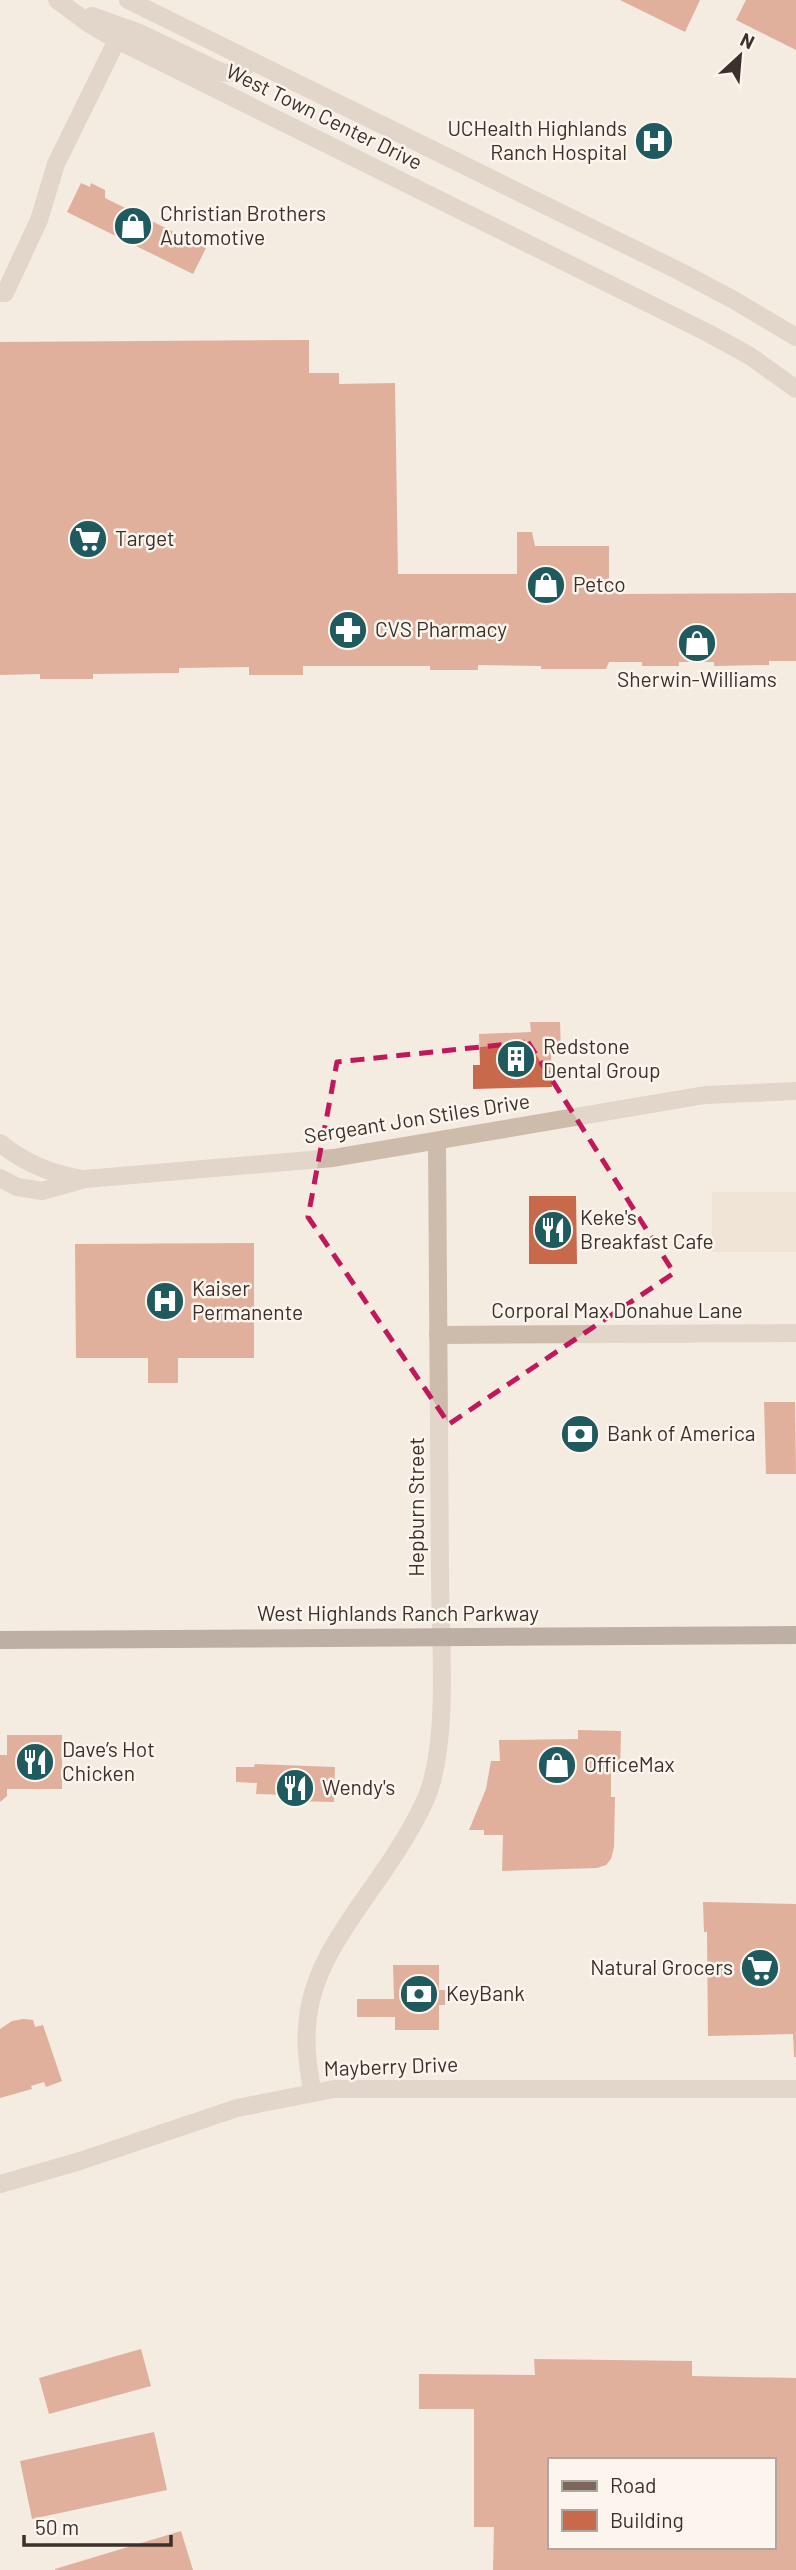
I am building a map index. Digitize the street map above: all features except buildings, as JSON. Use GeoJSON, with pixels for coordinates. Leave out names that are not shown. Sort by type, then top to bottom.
{"type":"FeatureCollection","features":[{"type":"Feature","properties":{"kind":"main road","name":"West Highlands Ranch Parkway"},"geometry":{"type":"LineString","coordinates":[[0,1640],[796,1635]]}},
{"type":"Feature","properties":{"kind":"street","name":"West Town Center Drive"},"geometry":{"type":"LineString","coordinates":[[128,0],[681,272],[796,337]]}},
{"type":"Feature","properties":{"kind":"street","name":"West Town Center Drive"},"geometry":{"type":"LineString","coordinates":[[61,4],[117,40],[670,313],[750,356],[796,389]]}},
{"type":"Feature","properties":{"kind":"street"},"geometry":{"type":"LineString","coordinates":[[61,4],[137,32],[221,72],[233,74],[252,61]]}},
{"type":"Feature","properties":{"kind":"street"},"geometry":{"type":"LineString","coordinates":[[0,293],[5,293],[39,220],[57,164],[117,40]]}},
{"type":"Feature","properties":{"kind":"street","name":"Sergeant Jon Stiles Drive"},"geometry":{"type":"LineString","coordinates":[[0,1178],[17,1187],[42,1191],[85,1179],[321,1159],[721,1093],[796,1091]]}},
{"type":"Feature","properties":{"kind":"street","name":"Hepburn Street"},"geometry":{"type":"LineString","coordinates":[[313,2091],[308,2062],[307,2027],[316,1982],[341,1934],[422,1807],[432,1779],[440,1727],[437,1141]]}},
{"type":"Feature","properties":{"kind":"street","name":"Sergeant Jon Stiles Drive"},"geometry":{"type":"LineString","coordinates":[[0,1143],[39,1167],[85,1179]]}},
{"type":"Feature","properties":{"kind":"street","name":"Corporal Max Donahue Lane"},"geometry":{"type":"LineString","coordinates":[[438,1335],[796,1332]]}},
{"type":"Feature","properties":{"kind":"street","name":"Mayberry Drive"},"geometry":{"type":"LineString","coordinates":[[0,2184],[67,2165],[237,2108],[313,2091],[347,2088],[480,2087],[796,2089]]}},
{"type":"Feature","properties":{"kind":"highlighted area"},"geometry":{"type":"Polygon","coordinates":[[[528,1042],[674,1273],[449,1424],[308,1217],[337,1062],[528,1042]]]}},
{"type":"Feature","properties":{"kind":"shaded area"},"geometry":{"type":"Polygon","coordinates":[[[712,1192],[796,1192],[796,1252],[712,1252],[712,1192]]]}},
{"type":"Feature","properties":{"kind":"place","name":"UCHealth Highlands Ranch Hospital"},"geometry":{"type":"Point","coordinates":[654,141]}},
{"type":"Feature","properties":{"kind":"place","name":"Christian Brothers Automotive"},"geometry":{"type":"Point","coordinates":[133,226]}},
{"type":"Feature","properties":{"kind":"place","name":"Target"},"geometry":{"type":"Point","coordinates":[88,539]}},
{"type":"Feature","properties":{"kind":"place","name":"Petco"},"geometry":{"type":"Point","coordinates":[546,585]}},
{"type":"Feature","properties":{"kind":"place","name":"CVS Pharmacy"},"geometry":{"type":"Point","coordinates":[348,630]}},
{"type":"Feature","properties":{"kind":"place","name":"Sherwin-Williams"},"geometry":{"type":"Point","coordinates":[697,643]}},
{"type":"Feature","properties":{"kind":"place","name":"Redstone Dental Group"},"geometry":{"type":"Point","coordinates":[516,1059]}},
{"type":"Feature","properties":{"kind":"place","name":"Keke's Breakfast Cafe"},"geometry":{"type":"Point","coordinates":[553,1230]}},
{"type":"Feature","properties":{"kind":"place","name":"Kaiser Permanente"},"geometry":{"type":"Point","coordinates":[165,1301]}},
{"type":"Feature","properties":{"kind":"place","name":"Bank of America"},"geometry":{"type":"Point","coordinates":[580,1434]}},
{"type":"Feature","properties":{"kind":"place","name":"Dave’s Hot Chicken"},"geometry":{"type":"Point","coordinates":[35,1762]}},
{"type":"Feature","properties":{"kind":"place","name":"OfficeMax"},"geometry":{"type":"Point","coordinates":[557,1765]}},
{"type":"Feature","properties":{"kind":"place","name":"Wendy's"},"geometry":{"type":"Point","coordinates":[295,1788]}},
{"type":"Feature","properties":{"kind":"place","name":"Natural Grocers"},"geometry":{"type":"Point","coordinates":[760,1968]}},
{"type":"Feature","properties":{"kind":"place","name":"KeyBank"},"geometry":{"type":"Point","coordinates":[419,1994]}}]}
